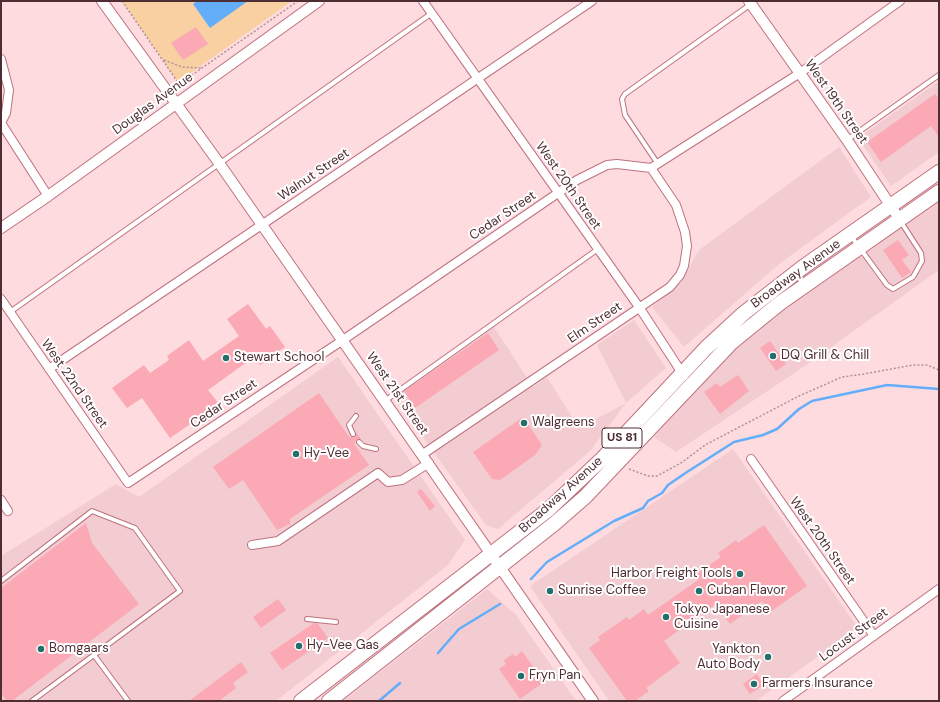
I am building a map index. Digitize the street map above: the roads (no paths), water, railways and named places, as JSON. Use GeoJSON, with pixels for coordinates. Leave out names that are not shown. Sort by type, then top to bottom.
{"type":"FeatureCollection","features":[{"type":"Feature","properties":{"kind":"highway","name":"Broadway Avenue"},"geometry":{"type":"LineString","coordinates":[[301,701],[548,510],[604,458],[682,373],[744,313],[803,267],[939,172]]}},
{"type":"Feature","properties":{"kind":"highway","name":"Broadway Avenue"},"geometry":{"type":"LineString","coordinates":[[329,701],[585,497],[732,342],[755,322],[939,192]]}},
{"type":"Feature","properties":{"kind":"street","name":"West 21st Street"},"geometry":{"type":"LineString","coordinates":[[102,1],[219,163],[594,701]]}},
{"type":"Feature","properties":{"kind":"street","name":"Douglas Avenue"},"geometry":{"type":"LineString","coordinates":[[1,228],[48,196],[319,1]]}},
{"type":"Feature","properties":{"kind":"street","name":"West 20th Street"},"geometry":{"type":"LineString","coordinates":[[423,1],[639,307],[691,386]]}},
{"type":"Feature","properties":{"kind":"street","name":"Walnut Street"},"geometry":{"type":"LineString","coordinates":[[49,369],[592,1]]}},
{"type":"Feature","properties":{"kind":"street"},"geometry":{"type":"LineString","coordinates":[[654,166],[800,73],[900,1]]}},
{"type":"Feature","properties":{"kind":"street","name":"West 19th Street"},"geometry":{"type":"LineString","coordinates":[[751,2],[847,140],[900,220]]}},
{"type":"Feature","properties":{"kind":"street"},"geometry":{"type":"LineString","coordinates":[[1,58],[9,90],[6,113],[1,123],[48,196]]}},
{"type":"Feature","properties":{"kind":"street","name":"Cedar Street"},"geometry":{"type":"LineString","coordinates":[[128,482],[343,340],[577,180],[607,165],[617,164],[654,166]]}},
{"type":"Feature","properties":{"kind":"street","name":"Elm Street"},"geometry":{"type":"LineString","coordinates":[[252,544],[278,541],[378,473],[383,478],[396,477],[426,458],[639,307],[670,287],[680,275],[687,256],[685,232],[679,213],[654,166]]}},
{"type":"Feature","properties":{"kind":"street","name":"West 22nd Street"},"geometry":{"type":"LineString","coordinates":[[1,299],[128,482]]}},
{"type":"Feature","properties":{"kind":"street","name":"West 20th Street"},"geometry":{"type":"LineString","coordinates":[[752,459],[874,636]]}},
{"type":"Feature","properties":{"kind":"street"},"geometry":{"type":"LineString","coordinates":[[1,500],[8,510]]}},
{"type":"Feature","properties":{"kind":"street","name":"Locust Street"},"geometry":{"type":"LineString","coordinates":[[783,701],[939,589]]}},
{"type":"Feature","properties":{"kind":"lane"},"geometry":{"type":"LineString","coordinates":[[654,166],[625,115],[622,99],[625,94],[751,2]]}},
{"type":"Feature","properties":{"kind":"lane"},"geometry":{"type":"LineString","coordinates":[[10,312],[432,14]]}},
{"type":"Feature","properties":{"kind":"lane"},"geometry":{"type":"LineString","coordinates":[[847,140],[939,75]]}},
{"type":"Feature","properties":{"kind":"lane"},"geometry":{"type":"LineString","coordinates":[[850,235],[887,285],[893,289],[913,277],[920,266],[921,253],[900,220]]}},
{"type":"Feature","properties":{"kind":"lane"},"geometry":{"type":"LineString","coordinates":[[385,400],[598,249]]}},
{"type":"Feature","properties":{"kind":"lane"},"geometry":{"type":"LineString","coordinates":[[353,434],[349,425],[356,416]]}},
{"type":"Feature","properties":{"kind":"lane"},"geometry":{"type":"LineString","coordinates":[[359,442],[363,446],[376,448]]}},
{"type":"Feature","properties":{"kind":"lane"},"geometry":{"type":"LineString","coordinates":[[1,581],[92,511],[135,528],[180,591],[32,701]]}},
{"type":"Feature","properties":{"kind":"lane"},"geometry":{"type":"LineString","coordinates":[[307,619],[336,622]]}},
{"type":"Feature","properties":{"kind":"lane"},"geometry":{"type":"LineString","coordinates":[[94,655],[128,701]]}},
{"type":"Feature","properties":{"kind":"water"},"geometry":{"type":"Polygon","coordinates":[[[197,1],[248,1],[210,28],[193,4],[197,1]]]}},
{"type":"Feature","properties":{"kind":"waterway"},"geometry":{"type":"LineString","coordinates":[[531,579],[547,562],[614,521],[643,508],[648,501],[662,493],[668,485],[734,442],[763,435],[777,429],[799,409],[812,401],[887,385],[939,389]]}},
{"type":"Feature","properties":{"kind":"waterway"},"geometry":{"type":"LineString","coordinates":[[438,653],[459,629],[500,604]]}},
{"type":"Feature","properties":{"kind":"waterway"},"geometry":{"type":"LineString","coordinates":[[379,701],[400,683]]}},
{"type":"Feature","properties":{"kind":"place","name":"DQ Grill & Chill"},"geometry":{"type":"Point","coordinates":[773,356]}},
{"type":"Feature","properties":{"kind":"place","name":"Stewart School"},"geometry":{"type":"Point","coordinates":[226,358]}},
{"type":"Feature","properties":{"kind":"place","name":"Walgreens"},"geometry":{"type":"Point","coordinates":[524,423]}},
{"type":"Feature","properties":{"kind":"place","name":"Hy-Vee"},"geometry":{"type":"Point","coordinates":[296,454]}},
{"type":"Feature","properties":{"kind":"place","name":"Harbor Freight Tools"},"geometry":{"type":"Point","coordinates":[740,574]}},
{"type":"Feature","properties":{"kind":"place","name":"Sunrise Coffee"},"geometry":{"type":"Point","coordinates":[550,591]}},
{"type":"Feature","properties":{"kind":"place","name":"Cuban Flavor"},"geometry":{"type":"Point","coordinates":[699,591]}},
{"type":"Feature","properties":{"kind":"place","name":"Tokyo Japanese Cuisine"},"geometry":{"type":"Point","coordinates":[666,617]}},
{"type":"Feature","properties":{"kind":"place","name":"Hy-Vee Gas"},"geometry":{"type":"Point","coordinates":[299,646]}},
{"type":"Feature","properties":{"kind":"place","name":"Bomgaars"},"geometry":{"type":"Point","coordinates":[41,649]}},
{"type":"Feature","properties":{"kind":"place","name":"Yankton Auto Body"},"geometry":{"type":"Point","coordinates":[768,657]}},
{"type":"Feature","properties":{"kind":"place","name":"Fryn Pan"},"geometry":{"type":"Point","coordinates":[521,676]}},
{"type":"Feature","properties":{"kind":"place","name":"Farmers Insurance"},"geometry":{"type":"Point","coordinates":[754,684]}}]}
